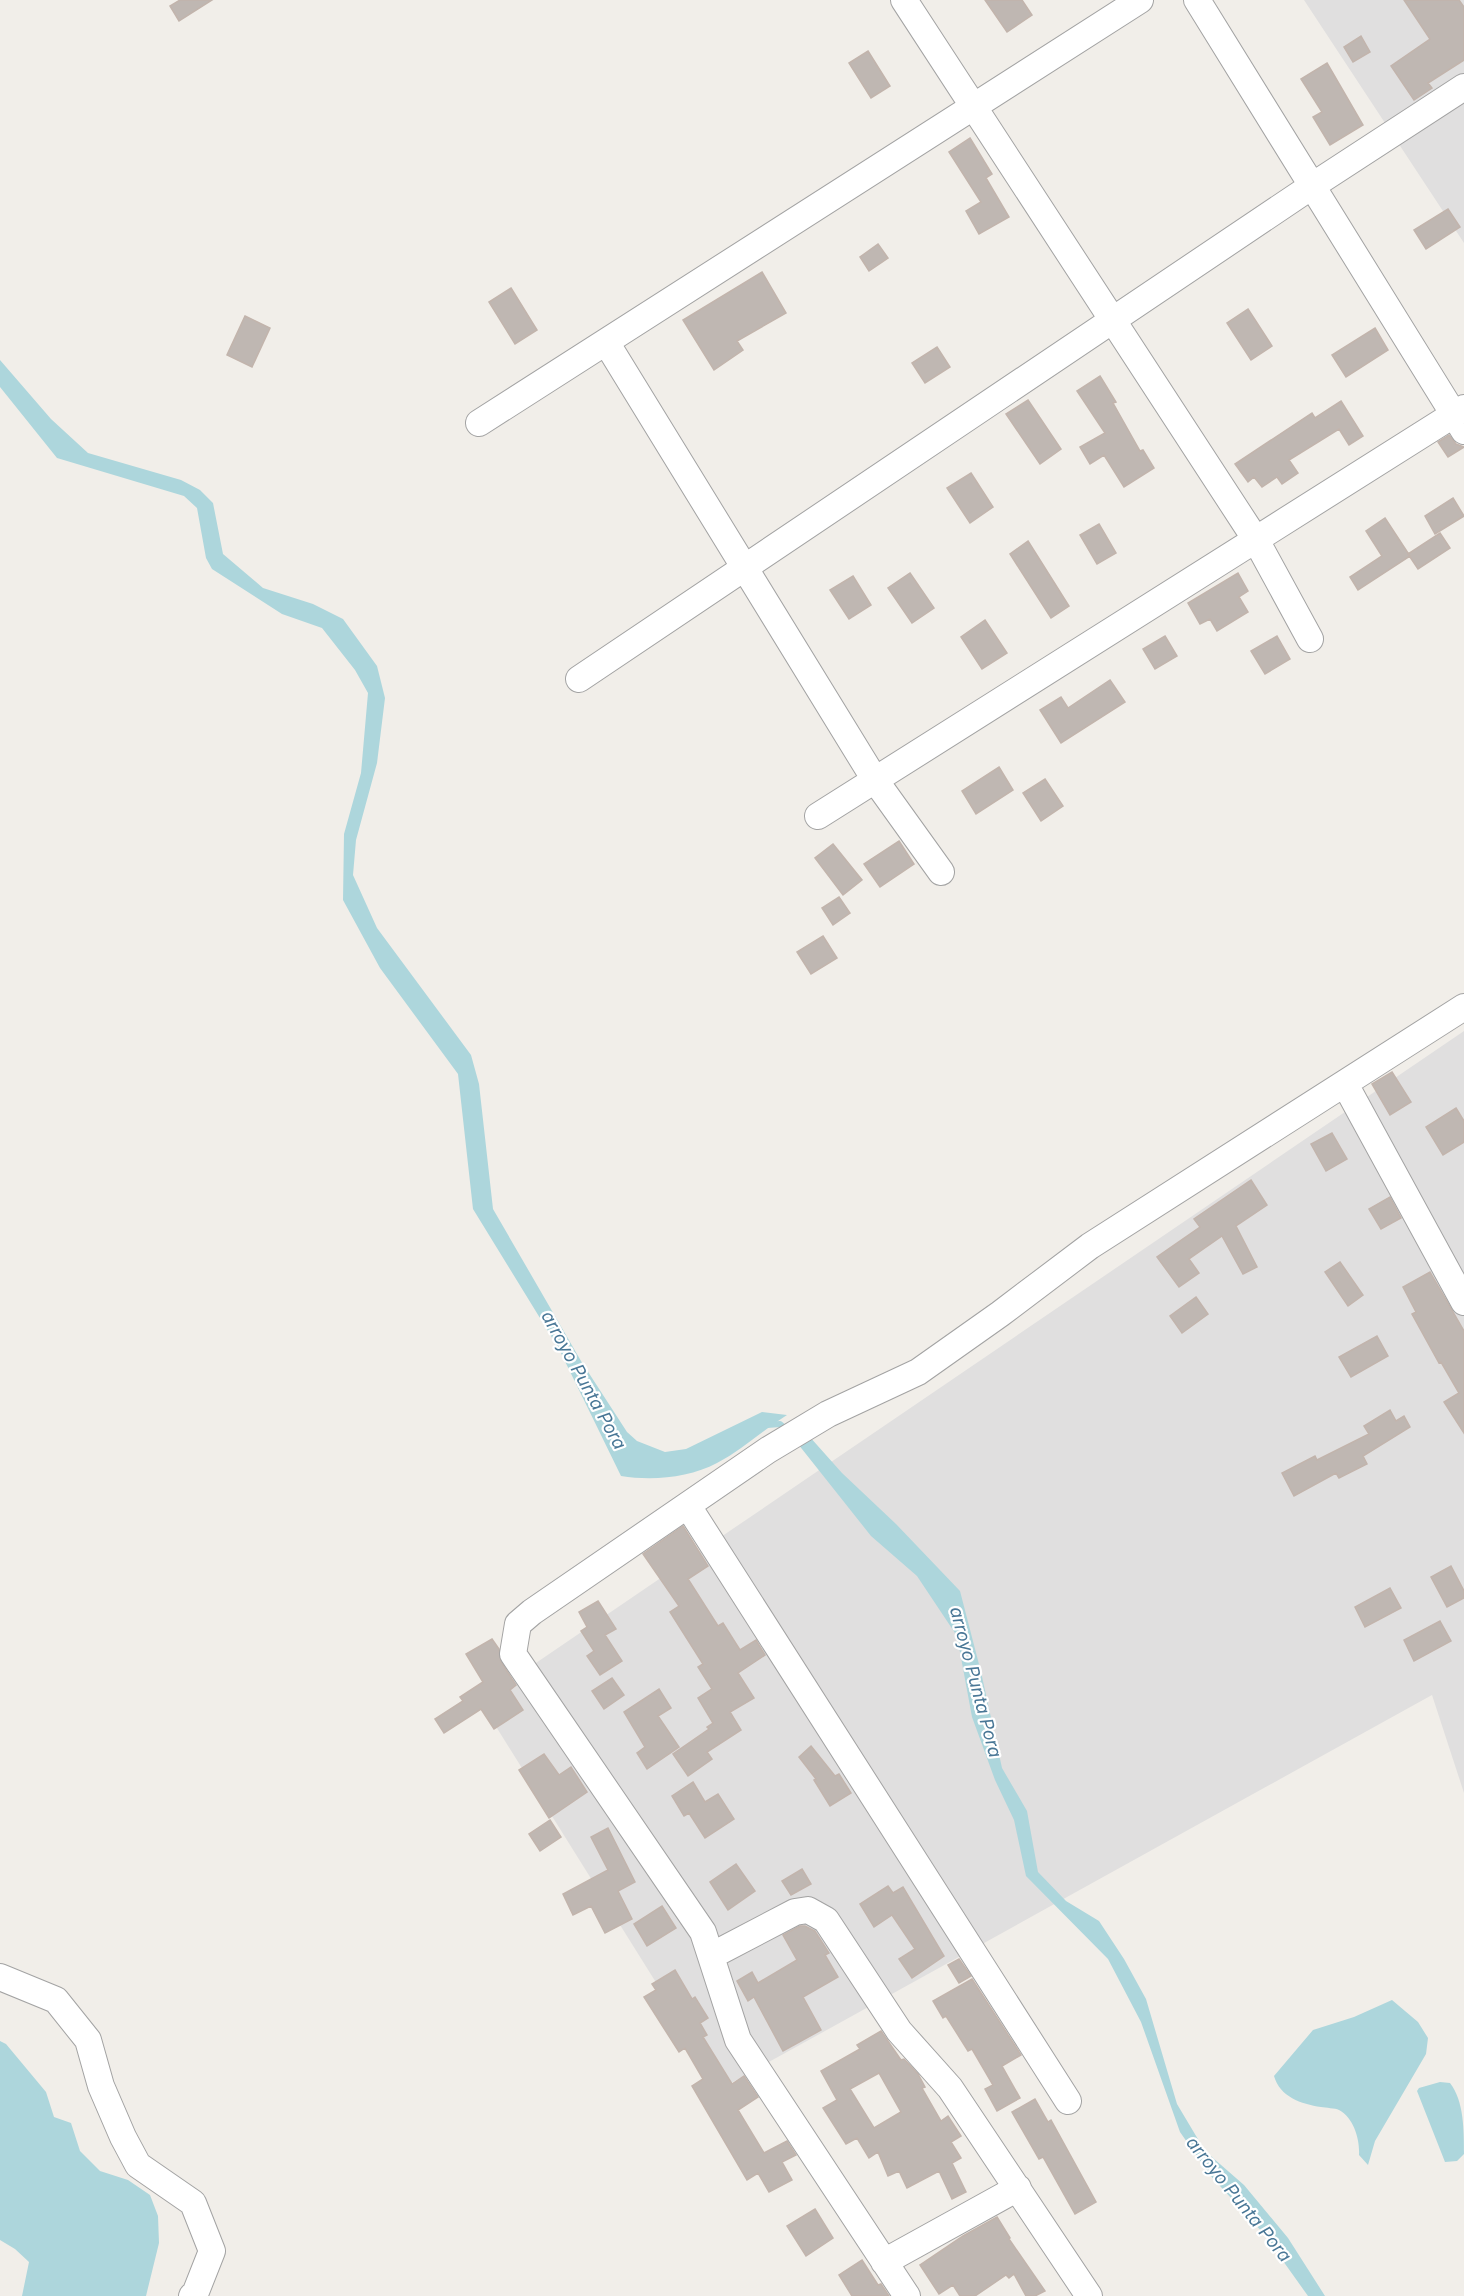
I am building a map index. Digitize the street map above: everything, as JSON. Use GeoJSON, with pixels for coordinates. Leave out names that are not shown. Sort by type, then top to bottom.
{"type":"FeatureCollection","features":[{"type":"Feature","properties":{"kind":"street"},"geometry":{"type":"LineString","coordinates":[[904,0],[1256,540],[1310,639]]}},
{"type":"Feature","properties":{"kind":"street"},"geometry":{"type":"LineString","coordinates":[[479,423],[1140,0]]}},
{"type":"Feature","properties":{"kind":"street"},"geometry":{"type":"LineString","coordinates":[[818,816],[1256,540],[1461,418],[1312,186],[1197,0]]}},
{"type":"Feature","properties":{"kind":"street"},"geometry":{"type":"LineString","coordinates":[[579,679],[1312,186],[1464,87]]}},
{"type":"Feature","properties":{"kind":"street"},"geometry":{"type":"LineString","coordinates":[[606,342],[875,780],[941,872]]}},
{"type":"Feature","properties":{"kind":"street"},"geometry":{"type":"LineString","coordinates":[[907,2296],[738,2040],[703,1932],[513,1654],[518,1624],[768,1450],[828,1414],[918,1372],[1090,1246],[1464,1007]]}},
{"type":"Feature","properties":{"kind":"street"},"geometry":{"type":"LineString","coordinates":[[1345,1084],[1464,1302]]}},
{"type":"Feature","properties":{"kind":"street"},"geometry":{"type":"LineString","coordinates":[[688,1506],[1068,2101]]}},
{"type":"Feature","properties":{"kind":"street"},"geometry":{"type":"LineString","coordinates":[[711,1956],[795,1912],[808,1910],[826,1920],[899,2031],[950,2088],[1089,2296]]}},
{"type":"Feature","properties":{"kind":"street"},"geometry":{"type":"LineString","coordinates":[[0,1977],[56,2000],[88,2040],[101,2086],[138,2165],[193,2203],[212,2251],[195,2294],[192,2296]]}},
{"type":"Feature","properties":{"kind":"street"},"geometry":{"type":"LineString","coordinates":[[884,2262],[1018,2188]]}},
{"type":"Feature","properties":{"kind":"shaded area"},"geometry":{"type":"Polygon","coordinates":[[[1304,0],[1464,0],[1464,243],[1304,0]]]}},
{"type":"Feature","properties":{"kind":"shaded area"},"geometry":{"type":"Polygon","coordinates":[[[1464,1031],[1464,1793],[1432,1695],[722,2088],[480,1701],[1464,1031]]]}},
{"type":"Feature","properties":{"kind":"water"},"geometry":{"type":"Polygon","coordinates":[[[0,360],[51,419],[88,453],[181,480],[200,490],[213,503],[223,554],[263,588],[313,604],[343,619],[377,666],[385,698],[377,763],[356,840],[353,875],[377,928],[471,1055],[479,1084],[493,1209],[581,1361],[627,1432],[637,1441],[665,1452],[686,1449],[762,1412],[787,1415],[735,1452],[706,1468],[682,1475],[658,1478],[621,1476],[559,1349],[473,1209],[458,1074],[380,968],[343,900],[344,834],[361,773],[368,693],[355,670],[322,628],[282,614],[212,569],[206,558],[197,508],[184,496],[57,458],[0,387],[0,360]]]}},
{"type":"Feature","properties":{"kind":"water"},"geometry":{"type":"Polygon","coordinates":[[[809,1436],[842,1473],[896,1524],[960,1591],[1002,1768],[1027,1811],[1038,1872],[1066,1901],[1099,1921],[1124,1959],[1146,1999],[1177,2104],[1205,2151],[1244,2185],[1288,2238],[1325,2296],[1308,2296],[1263,2233],[1210,2175],[1180,2132],[1141,2022],[1108,1959],[1026,1876],[1014,1820],[995,1780],[972,1717],[957,1636],[917,1576],[871,1536],[798,1444],[809,1436]]]}},
{"type":"Feature","properties":{"kind":"water"},"geometry":{"type":"Polygon","coordinates":[[[1392,2000],[1418,2022],[1428,2038],[1426,2054],[1375,2141],[1368,2165],[1359,2155],[1355,2130],[1349,2118],[1337,2109],[1306,2104],[1292,2098],[1281,2089],[1274,2076],[1313,2030],[1354,2017],[1392,2000]]]}},
{"type":"Feature","properties":{"kind":"water"},"geometry":{"type":"Polygon","coordinates":[[[0,2041],[6,2044],[46,2092],[54,2117],[71,2123],[80,2151],[100,2171],[128,2180],[150,2195],[158,2216],[159,2243],[146,2296],[22,2296],[29,2262],[15,2249],[0,2240],[0,2041]]]}},
{"type":"Feature","properties":{"kind":"water"},"geometry":{"type":"Polygon","coordinates":[[[1440,2082],[1450,2083],[1461,2107],[1464,2154],[1457,2161],[1445,2162],[1417,2091],[1419,2088],[1440,2082]]]}},
{"type":"Feature","properties":{"kind":"building"},"geometry":{"type":"Polygon","coordinates":[[[180,0],[212,0],[179,21],[170,6],[180,0]]]}},
{"type":"Feature","properties":{"kind":"building"},"geometry":{"type":"Polygon","coordinates":[[[985,0],[1022,0],[1032,15],[1007,32],[985,0]]]}},
{"type":"Feature","properties":{"kind":"building"},"geometry":{"type":"Polygon","coordinates":[[[1404,0],[1459,0],[1464,7],[1464,60],[1428,83],[1432,88],[1414,100],[1391,66],[1430,39],[1404,0]]]}},
{"type":"Feature","properties":{"kind":"building"},"geometry":{"type":"Polygon","coordinates":[[[1361,36],[1370,52],[1353,62],[1344,47],[1361,36]]]}},
{"type":"Feature","properties":{"kind":"building"},"geometry":{"type":"Polygon","coordinates":[[[868,51],[890,86],[871,98],[849,63],[868,51]]]}},
{"type":"Feature","properties":{"kind":"building"},"geometry":{"type":"Polygon","coordinates":[[[1327,63],[1363,125],[1330,145],[1313,117],[1322,112],[1301,79],[1327,63]]]}},
{"type":"Feature","properties":{"kind":"building"},"geometry":{"type":"Polygon","coordinates":[[[970,138],[992,174],[986,178],[1009,217],[979,234],[966,211],[981,202],[949,152],[970,138]]]}},
{"type":"Feature","properties":{"kind":"building"},"geometry":{"type":"Polygon","coordinates":[[[1448,209],[1460,227],[1426,249],[1414,230],[1448,209]]]}},
{"type":"Feature","properties":{"kind":"building"},"geometry":{"type":"Polygon","coordinates":[[[878,244],[888,258],[869,271],[860,257],[878,244]]]}},
{"type":"Feature","properties":{"kind":"building"},"geometry":{"type":"Polygon","coordinates":[[[762,272],[786,313],[737,341],[743,350],[714,370],[683,320],[762,272]]]}},
{"type":"Feature","properties":{"kind":"building"},"geometry":{"type":"Polygon","coordinates":[[[511,288],[537,330],[515,344],[489,302],[511,288]]]}},
{"type":"Feature","properties":{"kind":"building"},"geometry":{"type":"Polygon","coordinates":[[[1248,309],[1272,346],[1251,360],[1227,323],[1248,309]]]}},
{"type":"Feature","properties":{"kind":"building"},"geometry":{"type":"Polygon","coordinates":[[[245,316],[270,328],[252,367],[227,355],[245,316]]]}},
{"type":"Feature","properties":{"kind":"building"},"geometry":{"type":"Polygon","coordinates":[[[1375,328],[1388,350],[1346,377],[1332,355],[1375,328]]]}},
{"type":"Feature","properties":{"kind":"building"},"geometry":{"type":"Polygon","coordinates":[[[937,347],[950,367],[925,383],[912,363],[937,347]]]}},
{"type":"Feature","properties":{"kind":"building"},"geometry":{"type":"Polygon","coordinates":[[[1100,376],[1116,402],[1113,403],[1140,451],[1143,450],[1154,468],[1124,487],[1104,455],[1090,464],[1080,447],[1105,433],[1077,391],[1100,376]]]}},
{"type":"Feature","properties":{"kind":"building"},"geometry":{"type":"Polygon","coordinates":[[[1028,400],[1061,449],[1040,464],[1006,414],[1028,400]]]}},
{"type":"Feature","properties":{"kind":"building"},"geometry":{"type":"Polygon","coordinates":[[[1341,401],[1363,436],[1349,445],[1339,429],[1289,460],[1298,473],[1282,484],[1277,477],[1262,487],[1254,477],[1248,482],[1235,464],[1312,413],[1315,418],[1341,401]]]}},
{"type":"Feature","properties":{"kind":"building"},"geometry":{"type":"Polygon","coordinates":[[[1449,435],[1456,444],[1464,447],[1448,457],[1438,442],[1449,435]]]}},
{"type":"Feature","properties":{"kind":"building"},"geometry":{"type":"Polygon","coordinates":[[[971,473],[993,507],[970,523],[947,488],[971,473]]]}},
{"type":"Feature","properties":{"kind":"building"},"geometry":{"type":"Polygon","coordinates":[[[1453,498],[1464,516],[1435,534],[1425,516],[1453,498]]]}},
{"type":"Feature","properties":{"kind":"building"},"geometry":{"type":"Polygon","coordinates":[[[1385,518],[1410,556],[1358,590],[1350,577],[1382,556],[1366,531],[1385,518]]]}},
{"type":"Feature","properties":{"kind":"building"},"geometry":{"type":"Polygon","coordinates":[[[1099,524],[1116,553],[1097,564],[1080,535],[1099,524]]]}},
{"type":"Feature","properties":{"kind":"building"},"geometry":{"type":"Polygon","coordinates":[[[1440,533],[1450,548],[1418,569],[1408,554],[1440,533]]]}},
{"type":"Feature","properties":{"kind":"building"},"geometry":{"type":"Polygon","coordinates":[[[1028,541],[1069,606],[1051,618],[1010,554],[1028,541]]]}},
{"type":"Feature","properties":{"kind":"building"},"geometry":{"type":"Polygon","coordinates":[[[910,573],[934,608],[912,623],[888,588],[910,573]]]}},
{"type":"Feature","properties":{"kind":"building"},"geometry":{"type":"Polygon","coordinates":[[[1238,573],[1248,591],[1239,597],[1248,612],[1217,631],[1210,619],[1200,624],[1188,603],[1238,573]]]}},
{"type":"Feature","properties":{"kind":"building"},"geometry":{"type":"Polygon","coordinates":[[[853,576],[871,605],[849,619],[830,590],[853,576]]]}},
{"type":"Feature","properties":{"kind":"building"},"geometry":{"type":"Polygon","coordinates":[[[985,620],[1007,653],[982,669],[961,637],[985,620]]]}},
{"type":"Feature","properties":{"kind":"building"},"geometry":{"type":"Polygon","coordinates":[[[1165,636],[1177,656],[1155,669],[1143,649],[1165,636]]]}},
{"type":"Feature","properties":{"kind":"building"},"geometry":{"type":"Polygon","coordinates":[[[1277,636],[1290,659],[1265,674],[1251,651],[1277,636]]]}},
{"type":"Feature","properties":{"kind":"building"},"geometry":{"type":"Polygon","coordinates":[[[1110,680],[1125,702],[1061,743],[1040,710],[1061,697],[1068,708],[1110,680]]]}},
{"type":"Feature","properties":{"kind":"building"},"geometry":{"type":"Polygon","coordinates":[[[999,767],[1013,790],[976,814],[962,791],[999,767]]]}},
{"type":"Feature","properties":{"kind":"building"},"geometry":{"type":"Polygon","coordinates":[[[1045,779],[1063,806],[1041,821],[1023,793],[1045,779]]]}},
{"type":"Feature","properties":{"kind":"building"},"geometry":{"type":"Polygon","coordinates":[[[899,841],[914,864],[880,887],[864,864],[899,841]]]}},
{"type":"Feature","properties":{"kind":"building"},"geometry":{"type":"Polygon","coordinates":[[[833,844],[862,880],[843,895],[815,858],[833,844]]]}},
{"type":"Feature","properties":{"kind":"building"},"geometry":{"type":"Polygon","coordinates":[[[839,897],[850,913],[833,925],[822,908],[839,897]]]}},
{"type":"Feature","properties":{"kind":"building"},"geometry":{"type":"Polygon","coordinates":[[[823,936],[837,958],[811,974],[797,952],[823,936]]]}},
{"type":"Feature","properties":{"kind":"building"},"geometry":{"type":"Polygon","coordinates":[[[1392,1072],[1411,1102],[1390,1115],[1372,1084],[1392,1072]]]}},
{"type":"Feature","properties":{"kind":"building"},"geometry":{"type":"Polygon","coordinates":[[[1456,1108],[1464,1121],[1464,1142],[1443,1155],[1426,1127],[1456,1108]]]}},
{"type":"Feature","properties":{"kind":"building"},"geometry":{"type":"Polygon","coordinates":[[[1332,1133],[1347,1159],[1326,1171],[1311,1144],[1332,1133]]]}},
{"type":"Feature","properties":{"kind":"building"},"geometry":{"type":"Polygon","coordinates":[[[1251,1180],[1267,1205],[1236,1226],[1257,1267],[1243,1274],[1222,1236],[1189,1259],[1199,1273],[1179,1287],[1157,1257],[1200,1227],[1194,1219],[1251,1180]]]}},
{"type":"Feature","properties":{"kind":"building"},"geometry":{"type":"Polygon","coordinates":[[[1390,1197],[1401,1218],[1381,1229],[1369,1209],[1390,1197]]]}},
{"type":"Feature","properties":{"kind":"building"},"geometry":{"type":"Polygon","coordinates":[[[1340,1262],[1363,1295],[1348,1306],[1325,1272],[1340,1262]]]}},
{"type":"Feature","properties":{"kind":"building"},"geometry":{"type":"Polygon","coordinates":[[[1430,1272],[1464,1331],[1464,1433],[1444,1402],[1459,1393],[1441,1362],[1439,1363],[1412,1314],[1416,1312],[1403,1287],[1430,1272]]]}},
{"type":"Feature","properties":{"kind":"building"},"geometry":{"type":"Polygon","coordinates":[[[1196,1297],[1208,1314],[1182,1333],[1170,1316],[1196,1297]]]}},
{"type":"Feature","properties":{"kind":"building"},"geometry":{"type":"Polygon","coordinates":[[[1377,1336],[1388,1356],[1351,1377],[1339,1357],[1377,1336]]]}},
{"type":"Feature","properties":{"kind":"building"},"geometry":{"type":"Polygon","coordinates":[[[1390,1410],[1396,1421],[1404,1416],[1410,1427],[1363,1456],[1367,1464],[1339,1478],[1336,1473],[1294,1496],[1282,1473],[1315,1456],[1317,1460],[1369,1434],[1364,1426],[1390,1410]]]}},
{"type":"Feature","properties":{"kind":"building"},"geometry":{"type":"Polygon","coordinates":[[[683,1526],[708,1566],[688,1579],[718,1626],[723,1623],[740,1650],[756,1640],[765,1655],[738,1673],[754,1698],[730,1712],[741,1730],[707,1752],[712,1759],[688,1776],[673,1754],[709,1729],[707,1727],[713,1723],[698,1698],[712,1689],[698,1667],[703,1664],[670,1612],[679,1606],[643,1554],[683,1526]]]}},
{"type":"Feature","properties":{"kind":"building"},"geometry":{"type":"Polygon","coordinates":[[[1451,1566],[1464,1591],[1464,1598],[1447,1607],[1431,1577],[1451,1566]]]}},
{"type":"Feature","properties":{"kind":"building"},"geometry":{"type":"Polygon","coordinates":[[[1390,1588],[1401,1608],[1365,1627],[1355,1607],[1390,1588]]]}},
{"type":"Feature","properties":{"kind":"building"},"geometry":{"type":"Polygon","coordinates":[[[598,1601],[616,1629],[605,1635],[622,1661],[600,1675],[587,1656],[594,1651],[581,1631],[587,1627],[579,1612],[598,1601]]]}},
{"type":"Feature","properties":{"kind":"building"},"geometry":{"type":"Polygon","coordinates":[[[1440,1621],[1451,1641],[1414,1661],[1404,1640],[1440,1621]]]}},
{"type":"Feature","properties":{"kind":"building"},"geometry":{"type":"Polygon","coordinates":[[[492,1639],[499,1649],[501,1662],[516,1685],[510,1690],[523,1710],[494,1729],[481,1709],[444,1733],[435,1719],[463,1701],[460,1697],[483,1682],[466,1654],[492,1639]]]}},
{"type":"Feature","properties":{"kind":"building"},"geometry":{"type":"Polygon","coordinates":[[[612,1678],[624,1695],[604,1709],[592,1691],[612,1678]]]}},
{"type":"Feature","properties":{"kind":"building"},"geometry":{"type":"Polygon","coordinates":[[[659,1689],[671,1708],[658,1716],[679,1747],[647,1769],[637,1753],[645,1747],[624,1712],[659,1689]]]}},
{"type":"Feature","properties":{"kind":"building"},"geometry":{"type":"Polygon","coordinates":[[[811,1746],[835,1776],[839,1774],[851,1793],[830,1806],[814,1780],[816,1779],[799,1757],[811,1746]]]}},
{"type":"Feature","properties":{"kind":"building"},"geometry":{"type":"Polygon","coordinates":[[[544,1754],[559,1775],[571,1767],[587,1792],[549,1818],[519,1770],[544,1754]]]}},
{"type":"Feature","properties":{"kind":"building"},"geometry":{"type":"Polygon","coordinates":[[[693,1782],[705,1802],[718,1794],[734,1819],[705,1838],[689,1813],[684,1816],[672,1796],[693,1782]]]}},
{"type":"Feature","properties":{"kind":"building"},"geometry":{"type":"Polygon","coordinates":[[[550,1820],[561,1837],[540,1851],[529,1834],[550,1820]]]}},
{"type":"Feature","properties":{"kind":"building"},"geometry":{"type":"Polygon","coordinates":[[[608,1828],[635,1882],[618,1891],[632,1919],[605,1933],[591,1906],[573,1915],[563,1894],[608,1870],[591,1837],[608,1828]]]}},
{"type":"Feature","properties":{"kind":"building"},"geometry":{"type":"Polygon","coordinates":[[[736,1864],[755,1891],[728,1910],[710,1882],[736,1864]]]}},
{"type":"Feature","properties":{"kind":"building"},"geometry":{"type":"Polygon","coordinates":[[[802,1869],[811,1884],[791,1895],[782,1881],[802,1869]]]}},
{"type":"Feature","properties":{"kind":"building"},"geometry":{"type":"Polygon","coordinates":[[[888,1886],[893,1893],[903,1887],[944,1956],[912,1978],[899,1959],[915,1949],[892,1915],[874,1927],[860,1904],[888,1886]]]}},
{"type":"Feature","properties":{"kind":"building"},"geometry":{"type":"Polygon","coordinates":[[[662,1906],[676,1928],[647,1946],[634,1924],[662,1906]]]}},
{"type":"Feature","properties":{"kind":"building"},"geometry":{"type":"Polygon","coordinates":[[[800,1926],[815,1931],[829,1953],[825,1955],[838,1977],[803,1997],[821,2030],[783,2051],[754,1997],[748,2001],[737,1981],[752,1972],[758,1983],[797,1960],[783,1935],[800,1926]]]}},
{"type":"Feature","properties":{"kind":"building"},"geometry":{"type":"Polygon","coordinates":[[[959,1959],[971,1976],[959,1983],[948,1965],[959,1959]]]}},
{"type":"Feature","properties":{"kind":"building"},"geometry":{"type":"Polygon","coordinates":[[[675,1970],[692,1999],[695,1997],[708,2018],[700,2023],[707,2035],[703,2037],[732,2084],[744,2076],[758,2097],[738,2110],[764,2153],[787,2141],[796,2155],[782,2162],[792,2180],[769,2192],[758,2173],[747,2180],[692,2086],[703,2079],[685,2048],[679,2052],[644,1997],[656,1990],[652,1984],[675,1970]]]}},
{"type":"Feature","properties":{"kind":"building"},"geometry":{"type":"Polygon","coordinates":[[[972,1979],[1021,2055],[1002,2066],[1020,2098],[997,2111],[985,2089],[993,2085],[972,2049],[968,2051],[946,2016],[943,2018],[933,2001],[972,1979]]]}},
{"type":"Feature","properties":{"kind":"building"},"geometry":{"type":"Polygon","coordinates":[[[881,2031],[901,2060],[904,2059],[918,2074],[925,2087],[922,2088],[941,2121],[948,2116],[961,2136],[951,2142],[961,2158],[952,2163],[966,2192],[952,2199],[939,2171],[907,2188],[899,2171],[888,2176],[878,2152],[869,2158],[857,2138],[846,2144],[823,2108],[837,2100],[821,2071],[860,2049],[857,2045],[881,2031]],[[879,2073],[850,2089],[874,2128],[901,2112],[879,2073]]]}},
{"type":"Feature","properties":{"kind":"building"},"geometry":{"type":"Polygon","coordinates":[[[1035,2099],[1048,2122],[1051,2120],[1096,2202],[1075,2214],[1043,2157],[1039,2159],[1012,2112],[1035,2099]]]}},
{"type":"Feature","properties":{"kind":"building"},"geometry":{"type":"Polygon","coordinates":[[[815,2209],[833,2238],[806,2256],[787,2226],[815,2209]]]}},
{"type":"Feature","properties":{"kind":"building"},"geometry":{"type":"Polygon","coordinates":[[[997,2217],[1009,2239],[1045,2291],[1035,2296],[1026,2296],[1014,2274],[1009,2278],[1006,2275],[975,2296],[960,2296],[953,2285],[939,2294],[920,2265],[963,2236],[997,2217]]]}},
{"type":"Feature","properties":{"kind":"building"},"geometry":{"type":"Polygon","coordinates":[[[862,2260],[878,2285],[881,2284],[889,2296],[852,2296],[839,2275],[862,2260]]]}},
{"type":"Feature","properties":{"kind":"waterway","name":"arroyo Punta Pora"},"geometry":{"type":"LineString","coordinates":[[767,1425],[780,1424],[787,1430]]}}]}
